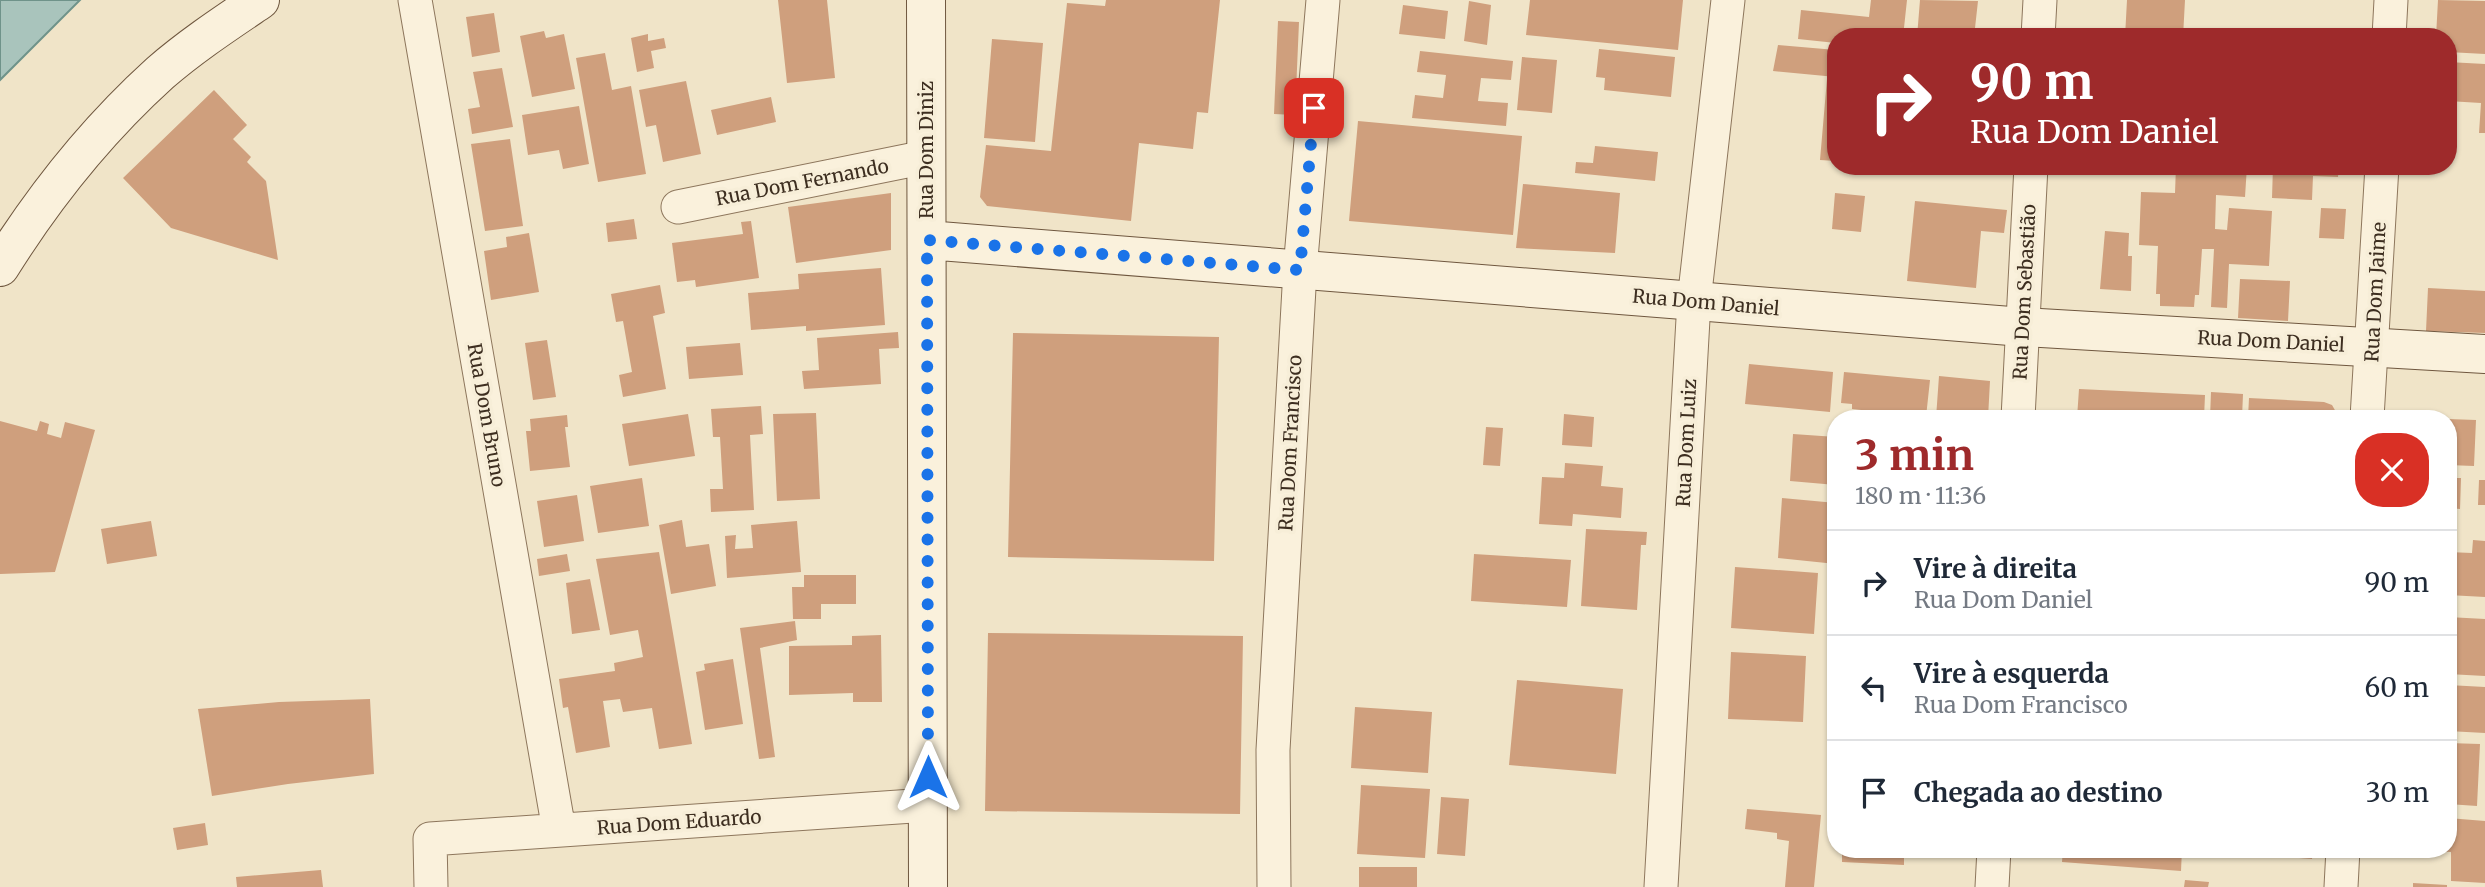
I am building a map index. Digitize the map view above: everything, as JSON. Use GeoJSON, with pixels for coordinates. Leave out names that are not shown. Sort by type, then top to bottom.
{"type":"FeatureCollection","features":[{"type":"Feature","properties":{"kind":"street"},"geometry":{"type":"LineString","coordinates":[[0,267],[54,187],[106,125],[170,65],[260,0]]}},
{"type":"Feature","properties":{"kind":"street","name":"Rua Dom Bruno"},"geometry":{"type":"LineString","coordinates":[[415,0],[559,830]]}},
{"type":"Feature","properties":{"kind":"street","name":"Rua Dom Diniz"},"geometry":{"type":"LineString","coordinates":[[926,0],[929,887]]}},
{"type":"Feature","properties":{"kind":"street","name":"Rua Dom Francisco"},"geometry":{"type":"LineString","coordinates":[[1274,887],[1273,750],[1300,270],[1324,0]]}},
{"type":"Feature","properties":{"kind":"street","name":"Rua Dom Luiz"},"geometry":{"type":"LineString","coordinates":[[1661,887],[1694,301],[1728,0]]}},
{"type":"Feature","properties":{"kind":"street"},"geometry":{"type":"LineString","coordinates":[[2038,28],[2040,0]]}},
{"type":"Feature","properties":{"kind":"street"},"geometry":{"type":"LineString","coordinates":[[2390,28],[2392,0]]}},
{"type":"Feature","properties":{"kind":"street","name":"Rua Dom Fernando"},"geometry":{"type":"LineString","coordinates":[[678,206],[926,158]]}},
{"type":"Feature","properties":{"kind":"street","name":"Rua Dom Sebastião"},"geometry":{"type":"LineString","coordinates":[[2018,410],[2030,175]]}},
{"type":"Feature","properties":{"kind":"street","name":"Rua Dom Jaime"},"geometry":{"type":"LineString","coordinates":[[2368,410],[2382,175]]}},
{"type":"Feature","properties":{"kind":"street","name":"Rua Dom Daniel"},"geometry":{"type":"LineString","coordinates":[[927,240],[2022,327],[2485,354]]}},
{"type":"Feature","properties":{"kind":"street","name":"Rua Dom Eduardo"},"geometry":{"type":"LineString","coordinates":[[431,887],[430,839],[928,804]]}},
{"type":"Feature","properties":{"kind":"street"},"geometry":{"type":"LineString","coordinates":[[1992,887],[1994,858]]}},
{"type":"Feature","properties":{"kind":"street"},"geometry":{"type":"LineString","coordinates":[[2341,887],[2343,858]]}},
{"type":"Feature","properties":{"kind":"water"},"geometry":{"type":"Polygon","coordinates":[[[0,0],[80,0],[0,80],[0,0]]]}},
{"type":"Feature","properties":{"kind":"building"},"geometry":{"type":"Polygon","coordinates":[[[778,0],[827,0],[835,78],[787,83],[778,0]]]}},
{"type":"Feature","properties":{"kind":"building"},"geometry":{"type":"Polygon","coordinates":[[[1106,0],[1220,0],[1208,113],[1197,112],[1193,149],[1139,143],[1131,221],[987,206],[980,197],[986,145],[1051,151],[1067,3],[1105,6],[1106,0]]]}},
{"type":"Feature","properties":{"kind":"building"},"geometry":{"type":"Polygon","coordinates":[[[1530,0],[1683,0],[1678,50],[1526,35],[1530,0]]]}},
{"type":"Feature","properties":{"kind":"building"},"geometry":{"type":"Polygon","coordinates":[[[1871,0],[1907,0],[1904,28],[1827,28],[1827,42],[1798,39],[1801,10],[1869,17],[1871,0]]]}},
{"type":"Feature","properties":{"kind":"building"},"geometry":{"type":"Polygon","coordinates":[[[1920,0],[1978,1],[1975,28],[1918,28],[1920,0]]]}},
{"type":"Feature","properties":{"kind":"building"},"geometry":{"type":"Polygon","coordinates":[[[2127,0],[2185,0],[2183,28],[2125,28],[2127,0]]]}},
{"type":"Feature","properties":{"kind":"building"},"geometry":{"type":"Polygon","coordinates":[[[2438,0],[2485,1],[2485,54],[2457,52],[2457,28],[2436,28],[2438,0]]]}},
{"type":"Feature","properties":{"kind":"building"},"geometry":{"type":"Polygon","coordinates":[[[1469,1],[1491,5],[1487,45],[1464,41],[1469,1]]]}},
{"type":"Feature","properties":{"kind":"building"},"geometry":{"type":"Polygon","coordinates":[[[1403,5],[1448,11],[1445,39],[1399,34],[1403,5]]]}},
{"type":"Feature","properties":{"kind":"building"},"geometry":{"type":"Polygon","coordinates":[[[494,13],[500,52],[472,57],[466,17],[494,13]]]}},
{"type":"Feature","properties":{"kind":"building"},"geometry":{"type":"Polygon","coordinates":[[[1278,21],[1299,22],[1295,115],[1274,114],[1278,21]]]}},
{"type":"Feature","properties":{"kind":"building"},"geometry":{"type":"Polygon","coordinates":[[[544,31],[546,38],[564,34],[575,89],[532,97],[520,36],[544,31]]]}},
{"type":"Feature","properties":{"kind":"building"},"geometry":{"type":"Polygon","coordinates":[[[648,34],[648,41],[664,38],[666,48],[651,51],[654,68],[637,72],[631,38],[648,34]]]}},
{"type":"Feature","properties":{"kind":"building"},"geometry":{"type":"Polygon","coordinates":[[[992,39],[1043,43],[1035,142],[984,138],[992,39]]]}},
{"type":"Feature","properties":{"kind":"building"},"geometry":{"type":"Polygon","coordinates":[[[1778,45],[1827,49],[1827,76],[1773,71],[1778,45]]]}},
{"type":"Feature","properties":{"kind":"building"},"geometry":{"type":"Polygon","coordinates":[[[1599,49],[1675,57],[1671,97],[1604,90],[1605,78],[1596,77],[1599,49]]]}},
{"type":"Feature","properties":{"kind":"building"},"geometry":{"type":"Polygon","coordinates":[[[1420,51],[1513,61],[1511,80],[1481,78],[1478,101],[1508,103],[1506,126],[1412,118],[1415,95],[1443,98],[1446,75],[1417,72],[1420,51]]]}},
{"type":"Feature","properties":{"kind":"building"},"geometry":{"type":"Polygon","coordinates":[[[605,53],[612,90],[631,86],[646,174],[598,182],[576,58],[605,53]]]}},
{"type":"Feature","properties":{"kind":"building"},"geometry":{"type":"Polygon","coordinates":[[[1522,57],[1557,60],[1552,113],[1517,110],[1522,57]]]}},
{"type":"Feature","properties":{"kind":"building"},"geometry":{"type":"Polygon","coordinates":[[[2457,62],[2485,64],[2485,133],[2479,133],[2481,103],[2457,102],[2457,62]]]}},
{"type":"Feature","properties":{"kind":"building"},"geometry":{"type":"Polygon","coordinates":[[[502,68],[513,127],[472,134],[468,109],[480,107],[473,72],[502,68]]]}},
{"type":"Feature","properties":{"kind":"building"},"geometry":{"type":"Polygon","coordinates":[[[1827,79],[1827,160],[1820,160],[1827,79]]]}},
{"type":"Feature","properties":{"kind":"building"},"geometry":{"type":"Polygon","coordinates":[[[686,81],[701,154],[663,162],[656,125],[646,127],[639,90],[686,81]]]}},
{"type":"Feature","properties":{"kind":"building"},"geometry":{"type":"Polygon","coordinates":[[[214,90],[247,125],[233,139],[251,157],[247,162],[266,181],[278,260],[171,228],[123,178],[214,90]]]}},
{"type":"Feature","properties":{"kind":"building"},"geometry":{"type":"Polygon","coordinates":[[[771,97],[776,122],[717,135],[711,110],[771,97]]]}},
{"type":"Feature","properties":{"kind":"building"},"geometry":{"type":"Polygon","coordinates":[[[579,106],[589,164],[563,169],[559,150],[528,155],[522,115],[579,106]]]}},
{"type":"Feature","properties":{"kind":"building"},"geometry":{"type":"Polygon","coordinates":[[[1358,121],[1522,136],[1513,235],[1349,221],[1358,121]]]}},
{"type":"Feature","properties":{"kind":"building"},"geometry":{"type":"Polygon","coordinates":[[[510,139],[523,226],[485,231],[471,144],[510,139]]]}},
{"type":"Feature","properties":{"kind":"building"},"geometry":{"type":"Polygon","coordinates":[[[1595,146],[1658,152],[1655,181],[1575,173],[1576,162],[1593,163],[1595,146]]]}},
{"type":"Feature","properties":{"kind":"building"},"geometry":{"type":"Polygon","coordinates":[[[2176,175],[2246,175],[2245,197],[2216,195],[2215,229],[2227,230],[2229,208],[2272,211],[2269,266],[2229,264],[2227,308],[2211,307],[2214,249],[2202,249],[2199,295],[2195,295],[2194,307],[2160,306],[2160,294],[2156,294],[2158,246],[2139,245],[2141,192],[2175,193],[2176,175]]]}},
{"type":"Feature","properties":{"kind":"building"},"geometry":{"type":"Polygon","coordinates":[[[2273,175],[2338,175],[2313,176],[2312,200],[2272,198],[2273,175]]]}},
{"type":"Feature","properties":{"kind":"building"},"geometry":{"type":"Polygon","coordinates":[[[1523,184],[1620,193],[1615,253],[1516,248],[1523,184]]]}},
{"type":"Feature","properties":{"kind":"building"},"geometry":{"type":"Polygon","coordinates":[[[891,193],[891,250],[796,263],[788,207],[891,193]]]}},
{"type":"Feature","properties":{"kind":"building"},"geometry":{"type":"Polygon","coordinates":[[[1835,193],[1865,196],[1861,232],[1832,229],[1835,193]]]}},
{"type":"Feature","properties":{"kind":"building"},"geometry":{"type":"Polygon","coordinates":[[[1915,201],[2007,210],[2004,233],[1981,231],[1976,288],[1907,281],[1915,201]]]}},
{"type":"Feature","properties":{"kind":"building"},"geometry":{"type":"Polygon","coordinates":[[[2321,208],[2346,209],[2344,239],[2319,238],[2321,208]]]}},
{"type":"Feature","properties":{"kind":"building"},"geometry":{"type":"Polygon","coordinates":[[[634,219],[637,239],[608,242],[606,223],[634,219]]]}},
{"type":"Feature","properties":{"kind":"building"},"geometry":{"type":"Polygon","coordinates":[[[751,221],[759,278],[696,287],[695,280],[677,282],[672,243],[743,234],[741,222],[751,221]]]}},
{"type":"Feature","properties":{"kind":"building"},"geometry":{"type":"Polygon","coordinates":[[[2105,231],[2129,233],[2128,256],[2132,256],[2131,291],[2100,289],[2105,231]]]}},
{"type":"Feature","properties":{"kind":"building"},"geometry":{"type":"Polygon","coordinates":[[[529,233],[539,292],[491,300],[484,251],[507,247],[506,237],[529,233]]]}},
{"type":"Feature","properties":{"kind":"building"},"geometry":{"type":"Polygon","coordinates":[[[881,268],[885,325],[806,331],[806,326],[751,330],[748,293],[799,289],[798,274],[881,268]]]}},
{"type":"Feature","properties":{"kind":"building"},"geometry":{"type":"Polygon","coordinates":[[[2240,279],[2290,281],[2288,321],[2238,318],[2240,279]]]}},
{"type":"Feature","properties":{"kind":"building"},"geometry":{"type":"Polygon","coordinates":[[[660,285],[665,313],[653,316],[666,389],[623,397],[619,375],[632,372],[623,321],[616,322],[611,294],[660,285]]]}},
{"type":"Feature","properties":{"kind":"building"},"geometry":{"type":"Polygon","coordinates":[[[2428,288],[2485,291],[2485,333],[2426,331],[2428,288]]]}},
{"type":"Feature","properties":{"kind":"building"},"geometry":{"type":"Polygon","coordinates":[[[898,332],[899,348],[879,349],[881,384],[804,389],[802,371],[819,370],[817,338],[898,332]]]}},
{"type":"Feature","properties":{"kind":"building"},"geometry":{"type":"Polygon","coordinates":[[[1013,333],[1219,337],[1214,561],[1008,557],[1013,333]]]}},
{"type":"Feature","properties":{"kind":"building"},"geometry":{"type":"Polygon","coordinates":[[[547,340],[556,397],[533,400],[525,343],[547,340]]]}},
{"type":"Feature","properties":{"kind":"building"},"geometry":{"type":"Polygon","coordinates":[[[740,343],[743,375],[689,379],[686,347],[740,343]]]}},
{"type":"Feature","properties":{"kind":"building"},"geometry":{"type":"Polygon","coordinates":[[[1749,364],[1833,372],[1830,410],[1827,412],[1745,404],[1749,364]]]}},
{"type":"Feature","properties":{"kind":"building"},"geometry":{"type":"Polygon","coordinates":[[[1844,372],[1930,380],[1927,410],[1861,410],[1852,409],[1852,404],[1841,403],[1844,372]]]}},
{"type":"Feature","properties":{"kind":"building"},"geometry":{"type":"Polygon","coordinates":[[[1939,376],[1990,381],[1988,410],[1937,410],[1939,376]]]}},
{"type":"Feature","properties":{"kind":"building"},"geometry":{"type":"Polygon","coordinates":[[[2079,389],[2205,395],[2204,410],[2078,410],[2079,389]]]}},
{"type":"Feature","properties":{"kind":"building"},"geometry":{"type":"Polygon","coordinates":[[[2211,392],[2243,394],[2242,410],[2210,410],[2211,392]]]}},
{"type":"Feature","properties":{"kind":"building"},"geometry":{"type":"Polygon","coordinates":[[[2249,398],[2324,402],[2332,405],[2335,410],[2248,410],[2249,398]]]}},
{"type":"Feature","properties":{"kind":"building"},"geometry":{"type":"Polygon","coordinates":[[[761,406],[763,434],[750,435],[754,510],[711,512],[710,489],[723,489],[720,437],[713,437],[711,409],[761,406]]]}},
{"type":"Feature","properties":{"kind":"building"},"geometry":{"type":"Polygon","coordinates":[[[816,413],[820,499],[777,501],[773,414],[816,413]]]}},
{"type":"Feature","properties":{"kind":"building"},"geometry":{"type":"Polygon","coordinates":[[[688,414],[695,456],[629,466],[622,424],[688,414]]]}},
{"type":"Feature","properties":{"kind":"building"},"geometry":{"type":"Polygon","coordinates":[[[1564,414],[1594,417],[1592,447],[1562,445],[1564,414]]]}},
{"type":"Feature","properties":{"kind":"building"},"geometry":{"type":"Polygon","coordinates":[[[567,415],[568,427],[565,427],[570,467],[530,471],[526,431],[531,431],[530,419],[567,415]]]}},
{"type":"Feature","properties":{"kind":"building"},"geometry":{"type":"Polygon","coordinates":[[[2457,419],[2476,420],[2474,466],[2457,465],[2457,419]]]}},
{"type":"Feature","properties":{"kind":"building"},"geometry":{"type":"Polygon","coordinates":[[[0,421],[37,431],[40,421],[49,424],[47,434],[61,438],[65,422],[95,430],[55,572],[0,574],[0,421]]]}},
{"type":"Feature","properties":{"kind":"building"},"geometry":{"type":"Polygon","coordinates":[[[1486,427],[1503,428],[1500,466],[1483,465],[1486,427]]]}},
{"type":"Feature","properties":{"kind":"building"},"geometry":{"type":"Polygon","coordinates":[[[1793,434],[1827,436],[1827,484],[1790,481],[1793,434]]]}},
{"type":"Feature","properties":{"kind":"building"},"geometry":{"type":"Polygon","coordinates":[[[1565,463],[1603,466],[1601,486],[1623,488],[1621,518],[1573,514],[1572,526],[1539,524],[1542,477],[1564,478],[1565,463]]]}},
{"type":"Feature","properties":{"kind":"building"},"geometry":{"type":"Polygon","coordinates":[[[642,478],[649,526],[598,533],[590,486],[642,478]]]}},
{"type":"Feature","properties":{"kind":"building"},"geometry":{"type":"Polygon","coordinates":[[[2457,478],[2461,478],[2460,509],[2457,509],[2457,478]]]}},
{"type":"Feature","properties":{"kind":"building"},"geometry":{"type":"Polygon","coordinates":[[[2479,480],[2485,480],[2485,505],[2478,505],[2479,480]]]}},
{"type":"Feature","properties":{"kind":"building"},"geometry":{"type":"Polygon","coordinates":[[[577,495],[584,541],[544,547],[537,501],[577,495]]]}},
{"type":"Feature","properties":{"kind":"building"},"geometry":{"type":"Polygon","coordinates":[[[1782,498],[1827,502],[1827,563],[1778,558],[1782,498]]]}},
{"type":"Feature","properties":{"kind":"building"},"geometry":{"type":"Polygon","coordinates":[[[682,520],[686,547],[709,544],[716,586],[671,594],[659,525],[682,520]]]}},
{"type":"Feature","properties":{"kind":"building"},"geometry":{"type":"Polygon","coordinates":[[[151,521],[157,556],[107,564],[101,529],[151,521]]]}},
{"type":"Feature","properties":{"kind":"building"},"geometry":{"type":"Polygon","coordinates":[[[797,521],[801,572],[727,578],[725,536],[736,535],[735,549],[753,548],[751,525],[797,521]]]}},
{"type":"Feature","properties":{"kind":"building"},"geometry":{"type":"Polygon","coordinates":[[[1586,529],[1647,532],[1646,545],[1641,545],[1637,610],[1581,606],[1586,529]]]}},
{"type":"Feature","properties":{"kind":"building"},"geometry":{"type":"Polygon","coordinates":[[[2473,540],[2485,541],[2485,597],[2457,595],[2457,552],[2472,553],[2473,540]]]}},
{"type":"Feature","properties":{"kind":"building"},"geometry":{"type":"Polygon","coordinates":[[[659,552],[692,744],[659,749],[652,708],[623,712],[620,699],[603,701],[610,747],[576,753],[568,707],[563,708],[559,679],[615,671],[614,663],[643,657],[638,630],[610,635],[596,559],[659,552]]]}},
{"type":"Feature","properties":{"kind":"building"},"geometry":{"type":"Polygon","coordinates":[[[567,554],[570,571],[539,576],[537,559],[567,554]]]}},
{"type":"Feature","properties":{"kind":"building"},"geometry":{"type":"Polygon","coordinates":[[[1474,554],[1571,560],[1567,607],[1471,601],[1474,554]]]}},
{"type":"Feature","properties":{"kind":"building"},"geometry":{"type":"Polygon","coordinates":[[[1735,567],[1818,573],[1814,634],[1731,628],[1735,567]]]}},
{"type":"Feature","properties":{"kind":"building"},"geometry":{"type":"Polygon","coordinates":[[[804,575],[856,575],[856,604],[821,604],[821,619],[793,619],[792,587],[804,587],[804,575]]]}},
{"type":"Feature","properties":{"kind":"building"},"geometry":{"type":"Polygon","coordinates":[[[590,579],[600,630],[572,634],[566,583],[590,579]]]}},
{"type":"Feature","properties":{"kind":"building"},"geometry":{"type":"Polygon","coordinates":[[[2457,617],[2485,619],[2485,676],[2457,674],[2457,617]]]}},
{"type":"Feature","properties":{"kind":"building"},"geometry":{"type":"Polygon","coordinates":[[[795,621],[797,640],[760,648],[775,757],[759,759],[740,628],[795,621]]]}},
{"type":"Feature","properties":{"kind":"building"},"geometry":{"type":"Polygon","coordinates":[[[988,633],[1243,636],[1240,814],[985,811],[988,633]]]}},
{"type":"Feature","properties":{"kind":"building"},"geometry":{"type":"Polygon","coordinates":[[[881,635],[882,702],[853,702],[853,693],[789,695],[789,646],[852,645],[852,636],[881,635]]]}},
{"type":"Feature","properties":{"kind":"building"},"geometry":{"type":"Polygon","coordinates":[[[1731,652],[1806,656],[1803,722],[1728,719],[1731,652]]]}},
{"type":"Feature","properties":{"kind":"building"},"geometry":{"type":"Polygon","coordinates":[[[733,659],[743,724],[705,730],[696,672],[705,670],[704,664],[733,659]]]}},
{"type":"Feature","properties":{"kind":"building"},"geometry":{"type":"Polygon","coordinates":[[[1517,680],[1623,689],[1616,774],[1509,765],[1517,680]]]}},
{"type":"Feature","properties":{"kind":"building"},"geometry":{"type":"Polygon","coordinates":[[[2457,685],[2485,687],[2485,733],[2457,731],[2457,685]]]}},
{"type":"Feature","properties":{"kind":"building"},"geometry":{"type":"Polygon","coordinates":[[[370,699],[374,774],[212,796],[198,709],[279,702],[370,699]]]}},
{"type":"Feature","properties":{"kind":"building"},"geometry":{"type":"Polygon","coordinates":[[[1355,707],[1432,712],[1428,773],[1351,768],[1355,707]]]}},
{"type":"Feature","properties":{"kind":"building"},"geometry":{"type":"Polygon","coordinates":[[[2457,743],[2480,744],[2477,806],[2457,805],[2457,743]]]}},
{"type":"Feature","properties":{"kind":"building"},"geometry":{"type":"Polygon","coordinates":[[[1361,785],[1430,789],[1425,858],[1357,854],[1361,785]]]}},
{"type":"Feature","properties":{"kind":"building"},"geometry":{"type":"Polygon","coordinates":[[[1441,797],[1469,799],[1465,856],[1437,854],[1441,797]]]}},
{"type":"Feature","properties":{"kind":"building"},"geometry":{"type":"Polygon","coordinates":[[[1747,809],[1821,815],[1814,887],[1785,887],[1789,841],[1777,839],[1777,833],[1745,829],[1747,809]]]}},
{"type":"Feature","properties":{"kind":"building"},"geometry":{"type":"Polygon","coordinates":[[[2457,819],[2485,821],[2485,883],[2451,881],[2451,858],[2457,858],[2457,819]]]}},
{"type":"Feature","properties":{"kind":"building"},"geometry":{"type":"Polygon","coordinates":[[[205,823],[208,845],[177,850],[173,828],[205,823]]]}},
{"type":"Feature","properties":{"kind":"building"},"geometry":{"type":"Polygon","coordinates":[[[1842,858],[1904,858],[1904,865],[1842,862],[1842,858]]]}},
{"type":"Feature","properties":{"kind":"building"},"geometry":{"type":"Polygon","coordinates":[[[2062,858],[2182,858],[2181,871],[2062,862],[2062,858]]]}},
{"type":"Feature","properties":{"kind":"building"},"geometry":{"type":"Polygon","coordinates":[[[1359,867],[1417,867],[1417,887],[1359,887],[1359,867]]]}},
{"type":"Feature","properties":{"kind":"building"},"geometry":{"type":"Polygon","coordinates":[[[321,870],[323,887],[237,887],[236,877],[321,870]]]}},
{"type":"Feature","properties":{"kind":"building"},"geometry":{"type":"Polygon","coordinates":[[[2185,880],[2209,882],[2208,887],[2184,887],[2185,880]]]}},
{"type":"Feature","properties":{"kind":"building"},"geometry":{"type":"Polygon","coordinates":[[[2413,883],[2447,885],[2447,887],[2413,887],[2413,883]]]}},
{"type":"Feature","properties":{"kind":"route"},"geometry":{"type":"LineString","coordinates":[[928,777],[927,240],[1300,270],[1314,108]]}}]}
